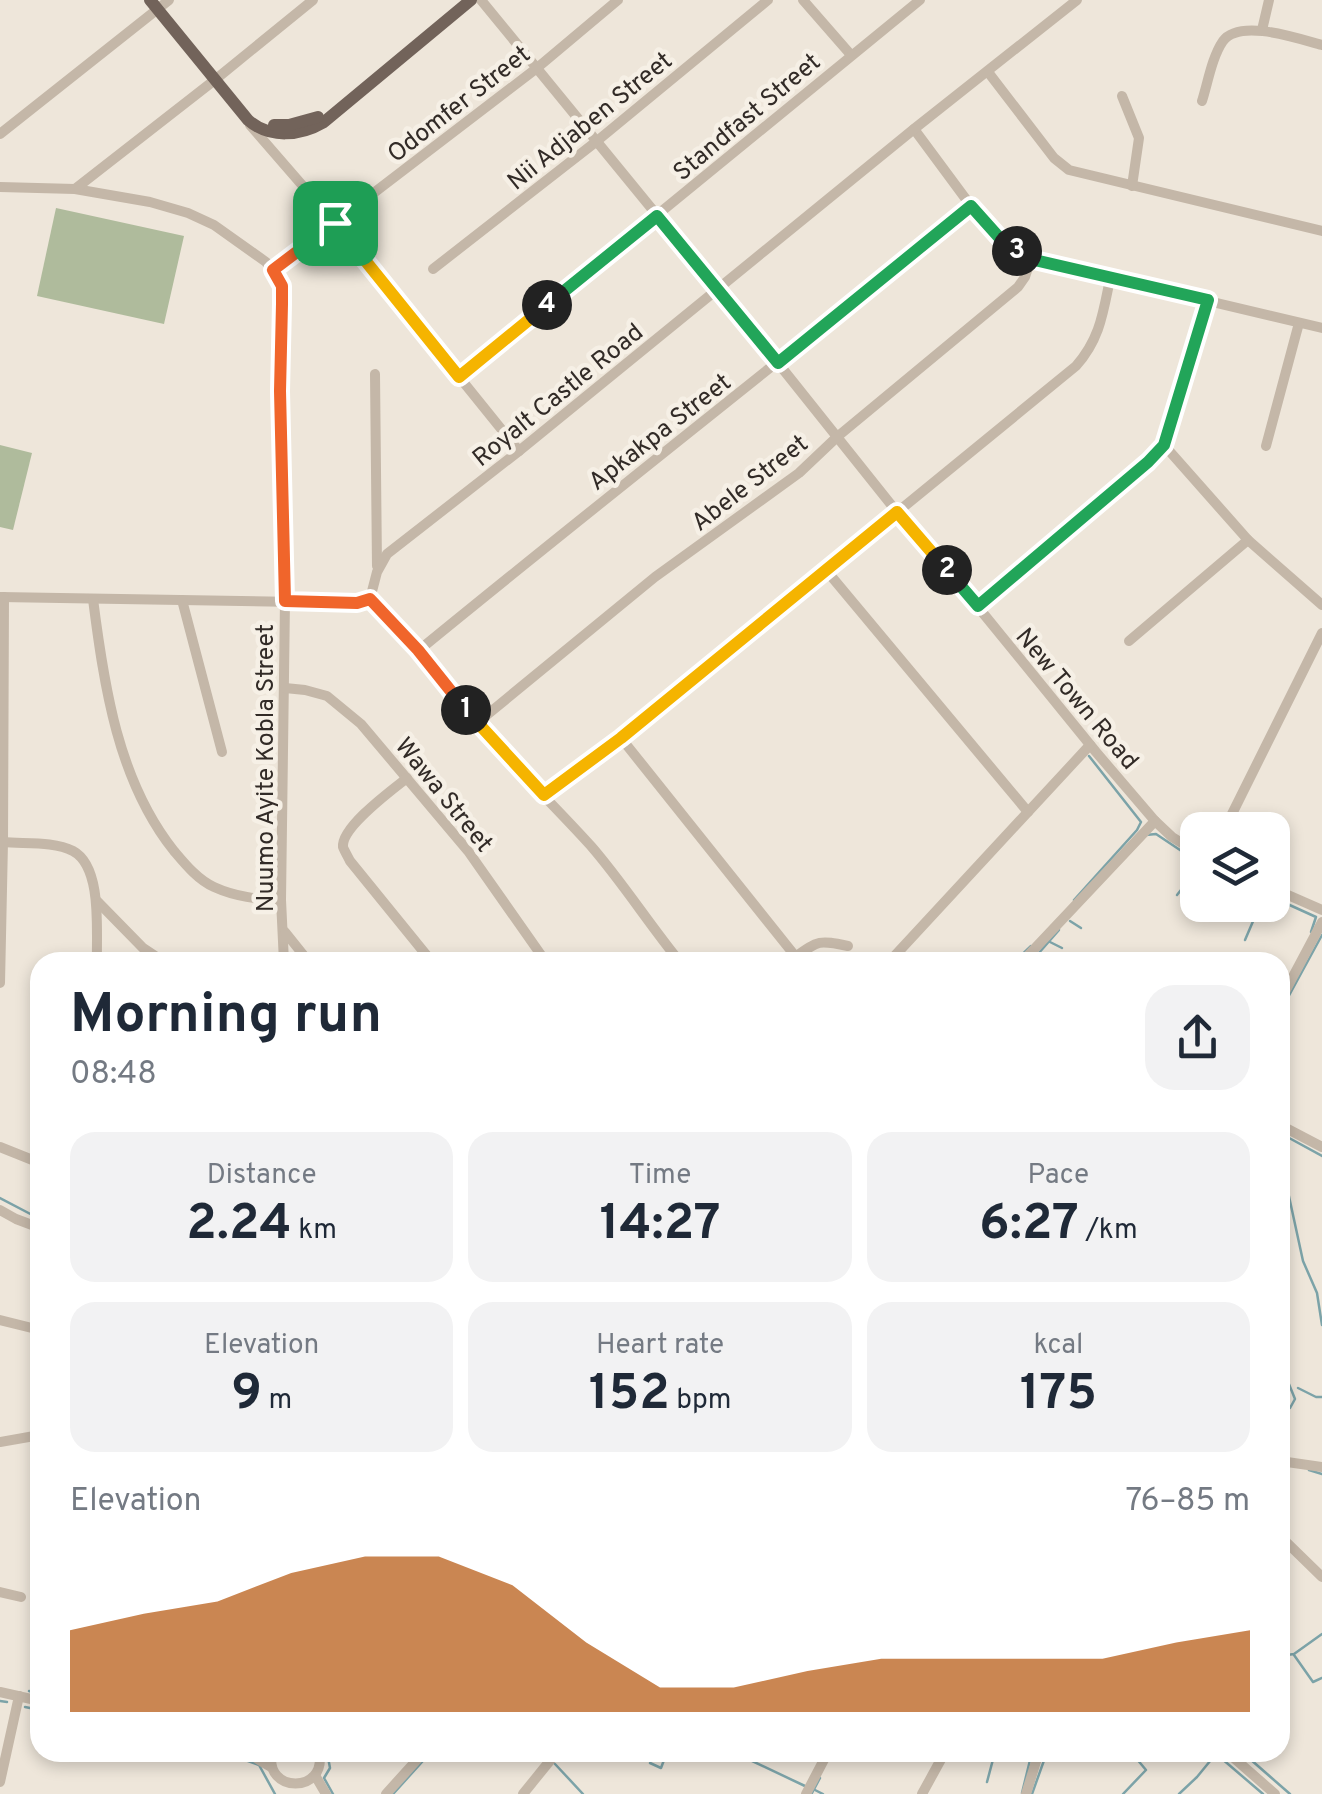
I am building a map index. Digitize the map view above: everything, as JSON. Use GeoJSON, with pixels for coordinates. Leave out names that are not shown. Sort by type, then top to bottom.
{"type":"FeatureCollection","features":[{"type":"Feature","properties":{"kind":"main road"},"geometry":{"type":"LineString","coordinates":[[159,3],[245,114],[284,126],[310,121],[343,104],[471,0]]}},
{"type":"Feature","properties":{"kind":"street"},"geometry":{"type":"LineString","coordinates":[[75,188],[313,0]]}},
{"type":"Feature","properties":{"kind":"street","name":"New Town Road"},"geometry":{"type":"LineString","coordinates":[[481,0],[1090,745],[1155,820],[1180,842]]}},
{"type":"Feature","properties":{"kind":"street","name":"Odomfer Street"},"geometry":{"type":"LineString","coordinates":[[273,270],[537,68],[618,0]]}},
{"type":"Feature","properties":{"kind":"street","name":"Nii Adjaben Street"},"geometry":{"type":"LineString","coordinates":[[433,269],[768,0]]}},
{"type":"Feature","properties":{"kind":"street"},"geometry":{"type":"LineString","coordinates":[[803,0],[851,55]]}},
{"type":"Feature","properties":{"kind":"street","name":"Standfast Street"},"geometry":{"type":"LineString","coordinates":[[459,377],[920,0]]}},
{"type":"Feature","properties":{"kind":"street","name":"Royalt Castle Road"},"geometry":{"type":"LineString","coordinates":[[370,599],[386,554],[520,451],[1078,0]]}},
{"type":"Feature","properties":{"kind":"street"},"geometry":{"type":"LineString","coordinates":[[1262,30],[1269,0]]}},
{"type":"Feature","properties":{"kind":"street"},"geometry":{"type":"LineString","coordinates":[[0,134],[159,3]]}},
{"type":"Feature","properties":{"kind":"street"},"geometry":{"type":"LineString","coordinates":[[1202,101],[1222,42],[1236,32],[1262,30],[1322,44]]}},
{"type":"Feature","properties":{"kind":"street"},"geometry":{"type":"LineString","coordinates":[[988,72],[1069,170],[1322,230]]}},
{"type":"Feature","properties":{"kind":"street"},"geometry":{"type":"LineString","coordinates":[[1122,96],[1138,138],[1132,186]]}},
{"type":"Feature","properties":{"kind":"street"},"geometry":{"type":"LineString","coordinates":[[245,114],[248,123],[335,223],[520,451]]}},
{"type":"Feature","properties":{"kind":"street"},"geometry":{"type":"LineString","coordinates":[[914,130],[1005,244],[1030,259],[1322,328]]}},
{"type":"Feature","properties":{"kind":"street"},"geometry":{"type":"LineString","coordinates":[[0,187],[75,188],[188,212],[214,225],[273,270]]}},
{"type":"Feature","properties":{"kind":"street","name":"Apkakpa Street"},"geometry":{"type":"LineString","coordinates":[[418,650],[971,206]]}},
{"type":"Feature","properties":{"kind":"street","name":"Abele Street"},"geometry":{"type":"LineString","coordinates":[[476,723],[655,577],[798,473],[1018,287],[1030,259]]}},
{"type":"Feature","properties":{"kind":"street","name":"Nuumo Ayite Kobla Street"},"geometry":{"type":"LineString","coordinates":[[273,270],[282,286],[284,952]]}},
{"type":"Feature","properties":{"kind":"street"},"geometry":{"type":"LineString","coordinates":[[544,795],[621,738],[1076,366],[1089,352],[1099,330],[1110,278]]}},
{"type":"Feature","properties":{"kind":"street"},"geometry":{"type":"LineString","coordinates":[[978,606],[1164,445],[1208,300]]}},
{"type":"Feature","properties":{"kind":"street"},"geometry":{"type":"LineString","coordinates":[[1266,446],[1299,322]]}},
{"type":"Feature","properties":{"kind":"street"},"geometry":{"type":"LineString","coordinates":[[375,374],[377,572]]}},
{"type":"Feature","properties":{"kind":"street"},"geometry":{"type":"LineString","coordinates":[[1164,445],[1248,540],[1322,605]]}},
{"type":"Feature","properties":{"kind":"street"},"geometry":{"type":"LineString","coordinates":[[1129,640],[1248,540]]}},
{"type":"Feature","properties":{"kind":"street"},"geometry":{"type":"LineString","coordinates":[[826,570],[1028,812]]}},
{"type":"Feature","properties":{"kind":"street"},"geometry":{"type":"LineString","coordinates":[[0,983],[2,597],[357,603],[370,599],[612,872],[672,952]]}},
{"type":"Feature","properties":{"kind":"street"},"geometry":{"type":"LineString","coordinates":[[93,599],[110,710],[122,750],[162,836],[210,886],[247,898],[281,900]]}},
{"type":"Feature","properties":{"kind":"street"},"geometry":{"type":"LineString","coordinates":[[182,600],[222,752]]}},
{"type":"Feature","properties":{"kind":"street"},"geometry":{"type":"LineString","coordinates":[[1233,812],[1322,633]]}},
{"type":"Feature","properties":{"kind":"street","name":"Wawa Street"},"geometry":{"type":"LineString","coordinates":[[286,688],[327,696],[361,724],[468,851],[539,952]]}},
{"type":"Feature","properties":{"kind":"street"},"geometry":{"type":"LineString","coordinates":[[621,738],[791,952]]}},
{"type":"Feature","properties":{"kind":"street"},"geometry":{"type":"LineString","coordinates":[[898,952],[1090,745]]}},
{"type":"Feature","properties":{"kind":"street"},"geometry":{"type":"LineString","coordinates":[[407,778],[351,827],[343,848],[424,952]]}},
{"type":"Feature","properties":{"kind":"street"},"geometry":{"type":"LineString","coordinates":[[1031,952],[1155,820]]}},
{"type":"Feature","properties":{"kind":"street"},"geometry":{"type":"LineString","coordinates":[[3,842],[62,846],[75,852],[88,866],[96,900],[97,952]]}},
{"type":"Feature","properties":{"kind":"street"},"geometry":{"type":"LineString","coordinates":[[1290,896],[1322,910]]}},
{"type":"Feature","properties":{"kind":"street"},"geometry":{"type":"LineString","coordinates":[[96,900],[150,952]]}},
{"type":"Feature","properties":{"kind":"street"},"geometry":{"type":"LineString","coordinates":[[1290,982],[1322,922]]}},
{"type":"Feature","properties":{"kind":"street"},"geometry":{"type":"LineString","coordinates":[[284,930],[302,952]]}},
{"type":"Feature","properties":{"kind":"street"},"geometry":{"type":"LineString","coordinates":[[805,952],[816,942],[848,946]]}},
{"type":"Feature","properties":{"kind":"street"},"geometry":{"type":"LineString","coordinates":[[1290,1130],[1322,1147]]}},
{"type":"Feature","properties":{"kind":"street"},"geometry":{"type":"LineString","coordinates":[[0,1147],[30,1159]]}},
{"type":"Feature","properties":{"kind":"street"},"geometry":{"type":"LineString","coordinates":[[0,1210],[30,1224]]}},
{"type":"Feature","properties":{"kind":"street"},"geometry":{"type":"LineString","coordinates":[[0,1320],[30,1328]]}},
{"type":"Feature","properties":{"kind":"street"},"geometry":{"type":"LineString","coordinates":[[0,1442],[30,1436]]}},
{"type":"Feature","properties":{"kind":"street"},"geometry":{"type":"LineString","coordinates":[[1290,1460],[1322,1468]]}},
{"type":"Feature","properties":{"kind":"street"},"geometry":{"type":"LineString","coordinates":[[1290,1546],[1322,1577]]}},
{"type":"Feature","properties":{"kind":"street"},"geometry":{"type":"LineString","coordinates":[[0,1592],[21,1597]]}},
{"type":"Feature","properties":{"kind":"street"},"geometry":{"type":"LineString","coordinates":[[0,1692],[30,1699]]}},
{"type":"Feature","properties":{"kind":"street"},"geometry":{"type":"LineString","coordinates":[[0,1782],[19,1696]]}},
{"type":"Feature","properties":{"kind":"street"},"geometry":{"type":"LineString","coordinates":[[263,1762],[270,1766]]}},
{"type":"Feature","properties":{"kind":"street"},"geometry":{"type":"LineString","coordinates":[[271,1762],[280,1787],[302,1790],[316,1777],[321,1762]]}},
{"type":"Feature","properties":{"kind":"street"},"geometry":{"type":"LineString","coordinates":[[386,1794],[415,1762]]}},
{"type":"Feature","properties":{"kind":"street"},"geometry":{"type":"LineString","coordinates":[[524,1794],[549,1762]]}},
{"type":"Feature","properties":{"kind":"street"},"geometry":{"type":"LineString","coordinates":[[806,1794],[823,1762]]}},
{"type":"Feature","properties":{"kind":"street"},"geometry":{"type":"LineString","coordinates":[[922,1794],[940,1762]]}},
{"type":"Feature","properties":{"kind":"street"},"geometry":{"type":"LineString","coordinates":[[1026,1794],[1036,1762]]}},
{"type":"Feature","properties":{"kind":"street"},"geometry":{"type":"LineString","coordinates":[[1238,1762],[1275,1794]]}},
{"type":"Feature","properties":{"kind":"street"},"geometry":{"type":"LineString","coordinates":[[316,1777],[326,1794]]}},
{"type":"Feature","properties":{"kind":"green space"},"geometry":{"type":"Polygon","coordinates":[[[56,208],[184,236],[164,324],[37,296],[56,208]]]}},
{"type":"Feature","properties":{"kind":"green space"},"geometry":{"type":"Polygon","coordinates":[[[0,445],[32,453],[13,530],[0,527],[0,445]]]}},
{"type":"Feature","properties":{"kind":"waterway"},"geometry":{"type":"LineString","coordinates":[[1074,900],[1141,822],[1089,756]]}},
{"type":"Feature","properties":{"kind":"waterway"},"geometry":{"type":"LineString","coordinates":[[1146,835],[1156,834],[1180,850]]}},
{"type":"Feature","properties":{"kind":"waterway"},"geometry":{"type":"LineString","coordinates":[[1177,895],[1180,891]]}},
{"type":"Feature","properties":{"kind":"waterway"},"geometry":{"type":"LineString","coordinates":[[1290,905],[1316,917],[1311,932]]}},
{"type":"Feature","properties":{"kind":"waterway"},"geometry":{"type":"LineString","coordinates":[[1070,921],[1081,928]]}},
{"type":"Feature","properties":{"kind":"waterway"},"geometry":{"type":"LineString","coordinates":[[1245,940],[1253,922]]}},
{"type":"Feature","properties":{"kind":"waterway"},"geometry":{"type":"LineString","coordinates":[[1040,952],[1059,930]]}},
{"type":"Feature","properties":{"kind":"waterway"},"geometry":{"type":"LineString","coordinates":[[1290,994],[1322,935]]}},
{"type":"Feature","properties":{"kind":"waterway"},"geometry":{"type":"LineString","coordinates":[[1050,942],[1062,948]]}},
{"type":"Feature","properties":{"kind":"waterway"},"geometry":{"type":"LineString","coordinates":[[1025,952],[1031,946]]}},
{"type":"Feature","properties":{"kind":"waterway"},"geometry":{"type":"LineString","coordinates":[[1290,1138],[1322,1156]]}},
{"type":"Feature","properties":{"kind":"waterway"},"geometry":{"type":"LineString","coordinates":[[0,1198],[30,1214]]}},
{"type":"Feature","properties":{"kind":"waterway"},"geometry":{"type":"LineString","coordinates":[[1290,1201],[1303,1261],[1317,1293],[1322,1325]]}},
{"type":"Feature","properties":{"kind":"waterway"},"geometry":{"type":"LineString","coordinates":[[1290,1387],[1295,1399],[1290,1408]]}},
{"type":"Feature","properties":{"kind":"waterway"},"geometry":{"type":"LineString","coordinates":[[1298,1388],[1322,1397]]}},
{"type":"Feature","properties":{"kind":"waterway"},"geometry":{"type":"LineString","coordinates":[[1309,1470],[1322,1474]]}},
{"type":"Feature","properties":{"kind":"waterway"},"geometry":{"type":"LineString","coordinates":[[1290,1655],[1322,1634]]}},
{"type":"Feature","properties":{"kind":"waterway"},"geometry":{"type":"LineString","coordinates":[[1294,1655],[1313,1682],[1322,1678]]}},
{"type":"Feature","properties":{"kind":"waterway"},"geometry":{"type":"LineString","coordinates":[[0,1701],[7,1702]]}},
{"type":"Feature","properties":{"kind":"waterway"},"geometry":{"type":"LineString","coordinates":[[25,1707],[30,1708]]}},
{"type":"Feature","properties":{"kind":"waterway"},"geometry":{"type":"LineString","coordinates":[[251,1762],[259,1765],[275,1794]]}},
{"type":"Feature","properties":{"kind":"waterway"},"geometry":{"type":"LineString","coordinates":[[329,1762],[324,1778],[333,1794]]}},
{"type":"Feature","properties":{"kind":"waterway"},"geometry":{"type":"LineString","coordinates":[[393,1794],[422,1762]]}},
{"type":"Feature","properties":{"kind":"waterway"},"geometry":{"type":"LineString","coordinates":[[650,1763],[661,1768],[663,1762]]}},
{"type":"Feature","properties":{"kind":"waterway"},"geometry":{"type":"LineString","coordinates":[[754,1762],[805,1786]]}},
{"type":"Feature","properties":{"kind":"waterway"},"geometry":{"type":"LineString","coordinates":[[987,1782],[992,1762]]}},
{"type":"Feature","properties":{"kind":"waterway"},"geometry":{"type":"LineString","coordinates":[[1022,1793],[1030,1762]]}},
{"type":"Feature","properties":{"kind":"waterway"},"geometry":{"type":"LineString","coordinates":[[1032,1794],[1043,1762]]}},
{"type":"Feature","properties":{"kind":"waterway"},"geometry":{"type":"LineString","coordinates":[[1123,1794],[1146,1770],[1139,1762]]}},
{"type":"Feature","properties":{"kind":"waterway"},"geometry":{"type":"LineString","coordinates":[[1179,1794],[1209,1762]]}},
{"type":"Feature","properties":{"kind":"waterway"},"geometry":{"type":"LineString","coordinates":[[1226,1762],[1263,1794]]}},
{"type":"Feature","properties":{"kind":"waterway"},"geometry":{"type":"LineString","coordinates":[[1253,1762],[1290,1794]]}},
{"type":"Feature","properties":{"kind":"waterway"},"geometry":{"type":"LineString","coordinates":[[555,1764],[583,1794]]}},
{"type":"Feature","properties":{"kind":"waterway"},"geometry":{"type":"LineString","coordinates":[[812,1793],[820,1778]]}},
{"type":"Feature","properties":{"kind":"waterway"},"geometry":{"type":"LineString","coordinates":[[815,1790],[823,1794]]}},
{"type":"Feature","properties":{"kind":"route"},"geometry":{"type":"LineString","coordinates":[[971,206],[1005,244],[1030,259],[1208,300],[1164,445],[978,606],[897,512],[621,738],[544,795],[476,723],[418,650],[370,599],[357,603],[285,601],[282,286],[273,270],[335,223],[459,377],[657,216],[778,363],[971,206]]}}]}
